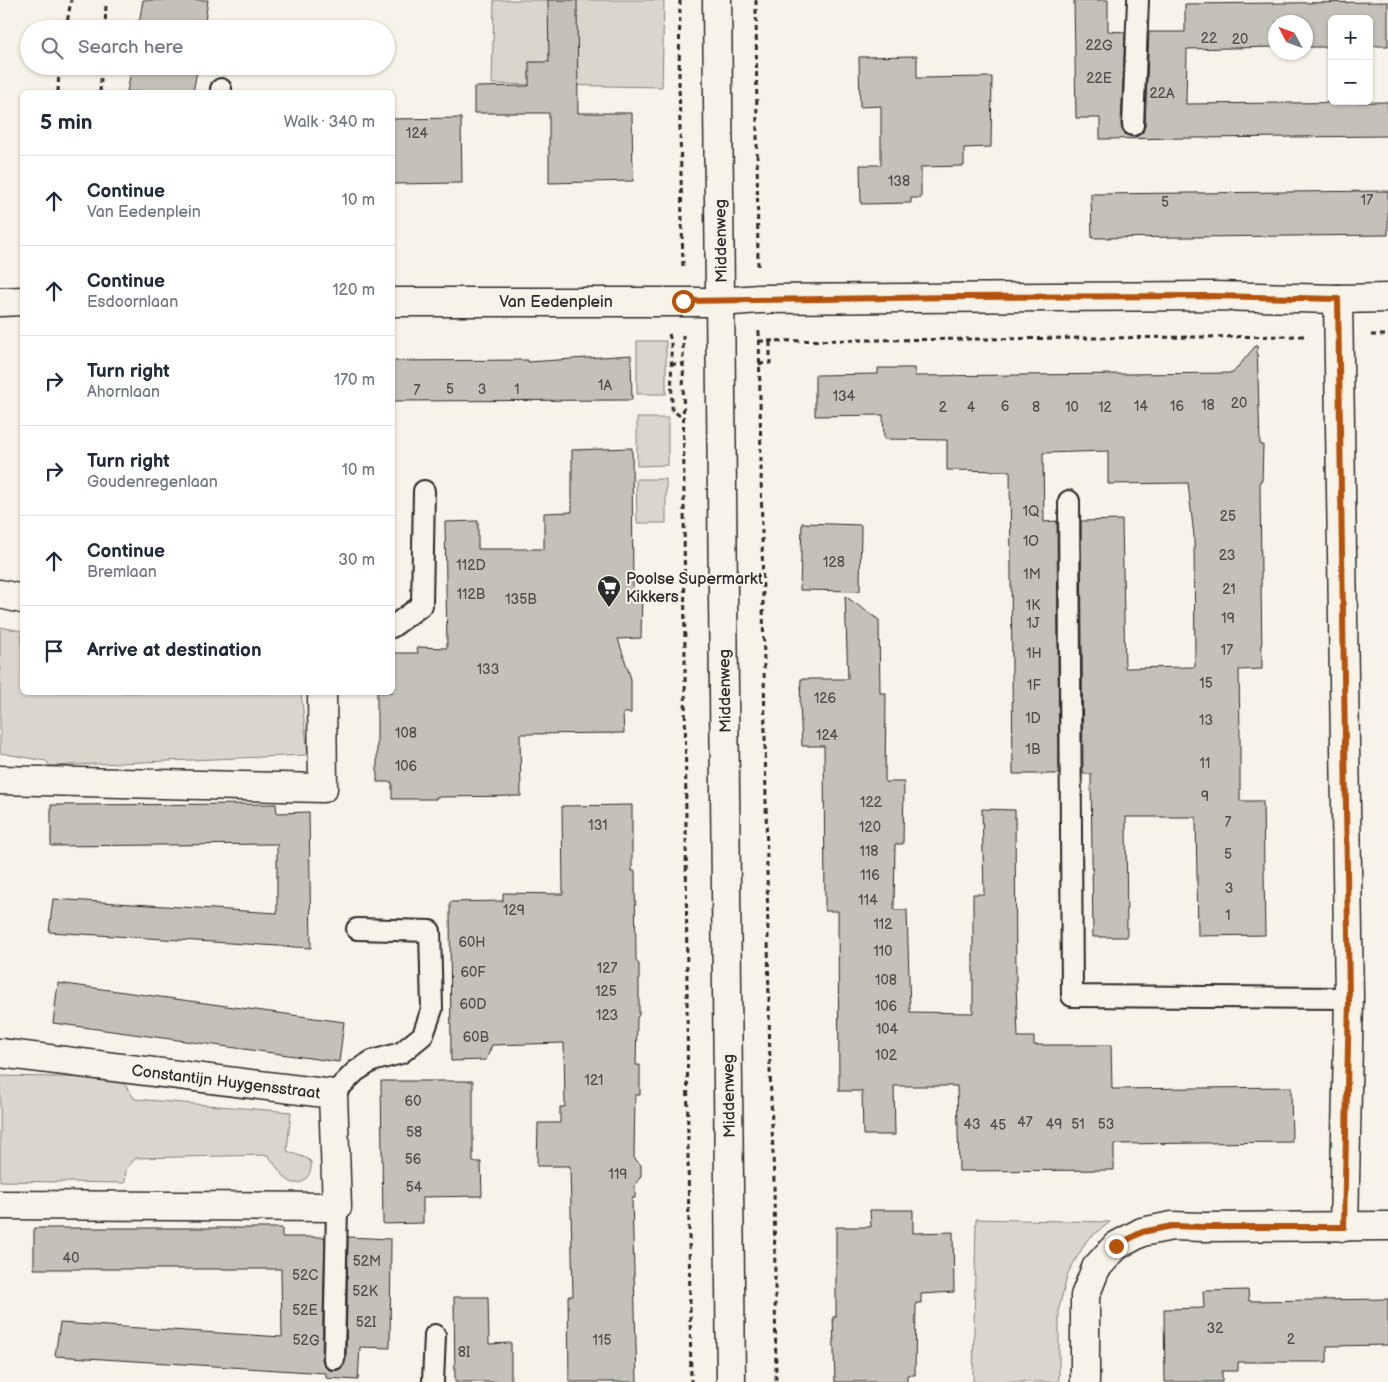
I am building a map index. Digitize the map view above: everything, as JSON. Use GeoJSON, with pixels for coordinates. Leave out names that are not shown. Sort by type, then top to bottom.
{"type":"FeatureCollection","features":[{"type":"Feature","properties":{"kind":"street","name":"Middenweg"},"geometry":{"type":"LineString","coordinates":[[717,0],[731,1382]]}},
{"type":"Feature","properties":{"kind":"street","name":"Van Eedenplein"},"geometry":{"type":"LineString","coordinates":[[395,302],[720,302],[758,299],[1192,296],[1338,299],[1388,298]]}},
{"type":"Feature","properties":{"kind":"street"},"geometry":{"type":"LineString","coordinates":[[1338,299],[1349,998],[1344,1227]]}},
{"type":"Feature","properties":{"kind":"street"},"geometry":{"type":"LineString","coordinates":[[0,302],[20,301]]}},
{"type":"Feature","properties":{"kind":"street"},"geometry":{"type":"LineString","coordinates":[[0,594],[20,599]]}},
{"type":"Feature","properties":{"kind":"street"},"geometry":{"type":"LineString","coordinates":[[0,780],[323,788],[322,695]]}},
{"type":"Feature","properties":{"kind":"street","name":"Constantijn Huygensstraat"},"geometry":{"type":"LineString","coordinates":[[0,1053],[333,1094],[337,1207]]}},
{"type":"Feature","properties":{"kind":"street"},"geometry":{"type":"LineString","coordinates":[[0,1205],[337,1207]]}},
{"type":"Feature","properties":{"kind":"street"},"geometry":{"type":"LineString","coordinates":[[1085,1382],[1085,1296],[1096,1268],[1116,1246],[1142,1232],[1172,1226],[1388,1226]]}},
{"type":"Feature","properties":{"kind":"lane"},"geometry":{"type":"LineString","coordinates":[[1133,125],[1138,0]]}},
{"type":"Feature","properties":{"kind":"lane"},"geometry":{"type":"LineString","coordinates":[[395,625],[422,605],[424,491]]}},
{"type":"Feature","properties":{"kind":"lane"},"geometry":{"type":"LineString","coordinates":[[1069,501],[1072,996],[1349,998]]}},
{"type":"Feature","properties":{"kind":"lane"},"geometry":{"type":"LineString","coordinates":[[333,1094],[356,1070],[372,1061],[401,1053],[423,1035],[432,1009],[430,931],[357,929]]}},
{"type":"Feature","properties":{"kind":"lane"},"geometry":{"type":"LineString","coordinates":[[334,1359],[337,1207]]}},
{"type":"Feature","properties":{"kind":"lane"},"geometry":{"type":"LineString","coordinates":[[433,1382],[435,1335]]}},
{"type":"Feature","properties":{"kind":"path"},"geometry":{"type":"LineString","coordinates":[[68,20],[71,0]]}},
{"type":"Feature","properties":{"kind":"path"},"geometry":{"type":"LineString","coordinates":[[680,0],[679,80],[682,263]]}},
{"type":"Feature","properties":{"kind":"path"},"geometry":{"type":"LineString","coordinates":[[756,0],[758,251]]}},
{"type":"Feature","properties":{"kind":"path"},"geometry":{"type":"LineString","coordinates":[[105,20],[106,4]]}},
{"type":"Feature","properties":{"kind":"path"},"geometry":{"type":"LineString","coordinates":[[58,90],[59,75]]}},
{"type":"Feature","properties":{"kind":"path"},"geometry":{"type":"LineString","coordinates":[[100,90],[101,75]]}},
{"type":"Feature","properties":{"kind":"path"},"geometry":{"type":"LineString","coordinates":[[664,330],[670,335],[671,341],[672,410],[684,418]]}},
{"type":"Feature","properties":{"kind":"path"},"geometry":{"type":"LineString","coordinates":[[760,341],[1388,335]]}},
{"type":"Feature","properties":{"kind":"path"},"geometry":{"type":"LineString","coordinates":[[752,364],[770,363],[770,340]]}},
{"type":"Feature","properties":{"kind":"path"},"geometry":{"type":"LineString","coordinates":[[683,344],[688,1146],[692,1382]]}},
{"type":"Feature","properties":{"kind":"path"},"geometry":{"type":"LineString","coordinates":[[760,348],[776,1382]]}},
{"type":"Feature","properties":{"kind":"path"},"geometry":{"type":"LineString","coordinates":[[672,364],[689,364]]}},
{"type":"Feature","properties":{"kind":"shaded area"},"geometry":{"type":"Polygon","coordinates":[[[494,0],[664,0],[662,87],[492,84],[494,0]]]}},
{"type":"Feature","properties":{"kind":"shaded area"},"geometry":{"type":"Polygon","coordinates":[[[637,341],[666,341],[666,394],[637,394],[637,341]]]}},
{"type":"Feature","properties":{"kind":"shaded area"},"geometry":{"type":"Polygon","coordinates":[[[637,418],[668,418],[668,465],[637,466],[637,418]]]}},
{"type":"Feature","properties":{"kind":"shaded area"},"geometry":{"type":"Polygon","coordinates":[[[636,479],[666,479],[666,523],[637,523],[636,479]]]}},
{"type":"Feature","properties":{"kind":"shaded area"},"geometry":{"type":"Polygon","coordinates":[[[0,627],[20,631],[20,695],[301,695],[308,755],[50,766],[46,761],[0,753],[0,627]]]}},
{"type":"Feature","properties":{"kind":"shaded area"},"geometry":{"type":"Polygon","coordinates":[[[0,1076],[120,1078],[135,1099],[291,1112],[287,1151],[308,1159],[311,1162],[310,1171],[302,1182],[294,1183],[283,1176],[268,1155],[136,1158],[126,1169],[125,1183],[0,1181],[0,1076]]]}},
{"type":"Feature","properties":{"kind":"shaded area"},"geometry":{"type":"Polygon","coordinates":[[[976,1219],[1110,1222],[1087,1240],[1068,1273],[1059,1308],[1059,1382],[973,1382],[976,1219]]]}},
{"type":"Feature","properties":{"kind":"building"},"geometry":{"type":"Polygon","coordinates":[[[143,0],[208,0],[205,20],[140,20],[143,0]]]}},
{"type":"Feature","properties":{"kind":"building"},"geometry":{"type":"Polygon","coordinates":[[[548,0],[577,0],[578,113],[632,113],[633,181],[549,183],[549,113],[474,113],[474,87],[529,86],[529,62],[549,62],[548,0]]]}},
{"type":"Feature","properties":{"kind":"building"},"geometry":{"type":"Polygon","coordinates":[[[1074,0],[1108,0],[1108,31],[1125,32],[1121,125],[1126,135],[1133,137],[1143,132],[1145,125],[1149,32],[1185,32],[1185,4],[1388,2],[1388,46],[1373,46],[1373,15],[1328,15],[1328,47],[1313,47],[1313,15],[1268,15],[1268,47],[1187,49],[1186,104],[1328,103],[1328,105],[1373,105],[1373,102],[1388,102],[1388,136],[1100,139],[1100,118],[1076,118],[1074,0]]]}},
{"type":"Feature","properties":{"kind":"building"},"geometry":{"type":"Polygon","coordinates":[[[917,56],[917,78],[992,77],[991,147],[964,148],[964,166],[921,167],[921,198],[911,198],[911,203],[861,204],[860,165],[881,165],[881,106],[860,107],[859,57],[917,56]]]}},
{"type":"Feature","properties":{"kind":"building"},"geometry":{"type":"Polygon","coordinates":[[[130,75],[196,75],[193,90],[127,90],[130,75]]]}},
{"type":"Feature","properties":{"kind":"building"},"geometry":{"type":"Polygon","coordinates":[[[461,118],[462,183],[395,184],[395,119],[461,118]]]}},
{"type":"Feature","properties":{"kind":"building"},"geometry":{"type":"Polygon","coordinates":[[[1388,191],[1388,235],[1092,238],[1091,194],[1388,191]]]}},
{"type":"Feature","properties":{"kind":"building"},"geometry":{"type":"Polygon","coordinates":[[[1257,344],[1260,444],[1263,445],[1262,481],[1260,481],[1262,669],[1239,670],[1240,801],[1263,801],[1265,935],[1198,936],[1196,817],[1126,817],[1127,937],[1093,937],[1091,774],[1083,774],[1081,521],[1122,520],[1125,668],[1195,667],[1194,536],[1188,483],[1108,484],[1108,451],[1043,453],[1044,522],[1057,521],[1059,774],[1013,774],[1010,471],[947,470],[947,440],[884,439],[883,415],[815,416],[815,375],[878,374],[878,368],[914,368],[915,376],[1233,373],[1257,344]]]}},
{"type":"Feature","properties":{"kind":"building"},"geometry":{"type":"Polygon","coordinates":[[[631,355],[632,400],[395,401],[395,361],[528,360],[528,362],[631,355]]]}},
{"type":"Feature","properties":{"kind":"building"},"geometry":{"type":"Polygon","coordinates":[[[632,448],[633,593],[642,593],[641,638],[618,639],[631,679],[631,713],[623,713],[624,733],[520,734],[521,796],[392,799],[392,782],[377,782],[377,695],[395,695],[395,653],[418,653],[417,647],[447,648],[445,522],[478,521],[478,549],[544,549],[544,513],[572,512],[572,450],[632,448]]]}},
{"type":"Feature","properties":{"kind":"building"},"geometry":{"type":"Polygon","coordinates":[[[802,523],[861,525],[860,591],[800,590],[802,523]]]}},
{"type":"Feature","properties":{"kind":"building"},"geometry":{"type":"Polygon","coordinates":[[[845,596],[879,620],[880,693],[886,693],[885,782],[904,782],[903,844],[895,844],[894,910],[907,910],[910,1012],[973,1013],[973,894],[984,894],[982,809],[1015,810],[1018,1037],[1034,1037],[1034,1045],[1111,1045],[1112,1089],[1291,1087],[1292,1142],[1114,1144],[1114,1170],[959,1171],[957,1086],[894,1086],[895,1135],[863,1135],[862,1091],[839,1091],[838,911],[825,911],[824,746],[802,746],[800,703],[801,679],[848,679],[845,596]]]}},
{"type":"Feature","properties":{"kind":"building"},"geometry":{"type":"Polygon","coordinates":[[[276,804],[277,813],[309,812],[311,948],[49,932],[53,899],[277,913],[277,844],[51,846],[51,805],[276,804]]]}},
{"type":"Feature","properties":{"kind":"building"},"geometry":{"type":"Polygon","coordinates":[[[632,805],[632,871],[635,871],[636,961],[639,964],[639,1015],[637,1018],[636,1065],[640,1065],[640,1095],[635,1095],[634,1158],[641,1165],[641,1176],[635,1185],[635,1198],[632,1198],[637,1382],[569,1382],[568,1296],[573,1296],[570,1166],[537,1166],[538,1123],[560,1123],[560,1107],[565,1107],[564,1043],[492,1045],[486,1060],[451,1061],[450,902],[503,901],[503,893],[563,894],[562,806],[632,805]]]}},
{"type":"Feature","properties":{"kind":"building"},"geometry":{"type":"Polygon","coordinates":[[[58,983],[344,1022],[339,1062],[53,1023],[58,983]]]}},
{"type":"Feature","properties":{"kind":"building"},"geometry":{"type":"Polygon","coordinates":[[[381,1081],[473,1081],[473,1162],[481,1162],[482,1196],[423,1197],[423,1223],[383,1224],[381,1081]]]}},
{"type":"Feature","properties":{"kind":"building"},"geometry":{"type":"Polygon","coordinates":[[[870,1210],[913,1210],[913,1233],[953,1232],[954,1292],[921,1294],[921,1303],[916,1303],[915,1375],[907,1375],[907,1382],[835,1382],[833,1317],[836,1317],[836,1227],[871,1227],[870,1210]]]}},
{"type":"Feature","properties":{"kind":"building"},"geometry":{"type":"Polygon","coordinates":[[[34,1228],[282,1228],[282,1237],[325,1237],[322,1359],[327,1369],[333,1371],[340,1369],[346,1359],[348,1237],[391,1239],[390,1348],[360,1347],[358,1380],[326,1378],[326,1373],[55,1356],[60,1323],[282,1337],[281,1269],[34,1269],[34,1228]]]}},
{"type":"Feature","properties":{"kind":"building"},"geometry":{"type":"Polygon","coordinates":[[[1248,1290],[1249,1301],[1388,1299],[1388,1345],[1327,1346],[1327,1362],[1238,1362],[1238,1371],[1222,1371],[1222,1382],[1165,1382],[1164,1309],[1204,1308],[1203,1291],[1248,1290]]]}},
{"type":"Feature","properties":{"kind":"building"},"geometry":{"type":"Polygon","coordinates":[[[454,1297],[488,1297],[489,1344],[511,1343],[511,1382],[455,1382],[454,1297]]]}},
{"type":"Feature","properties":{"kind":"place","name":"Poolse Supermarkt Kikkers"},"geometry":{"type":"Point","coordinates":[609,608]}},
{"type":"Feature","properties":{"kind":"route"},"geometry":{"type":"LineString","coordinates":[[683,301],[1212,296],[1338,299],[1349,998],[1344,1227],[1172,1226],[1142,1232],[1116,1246]]}}]}
